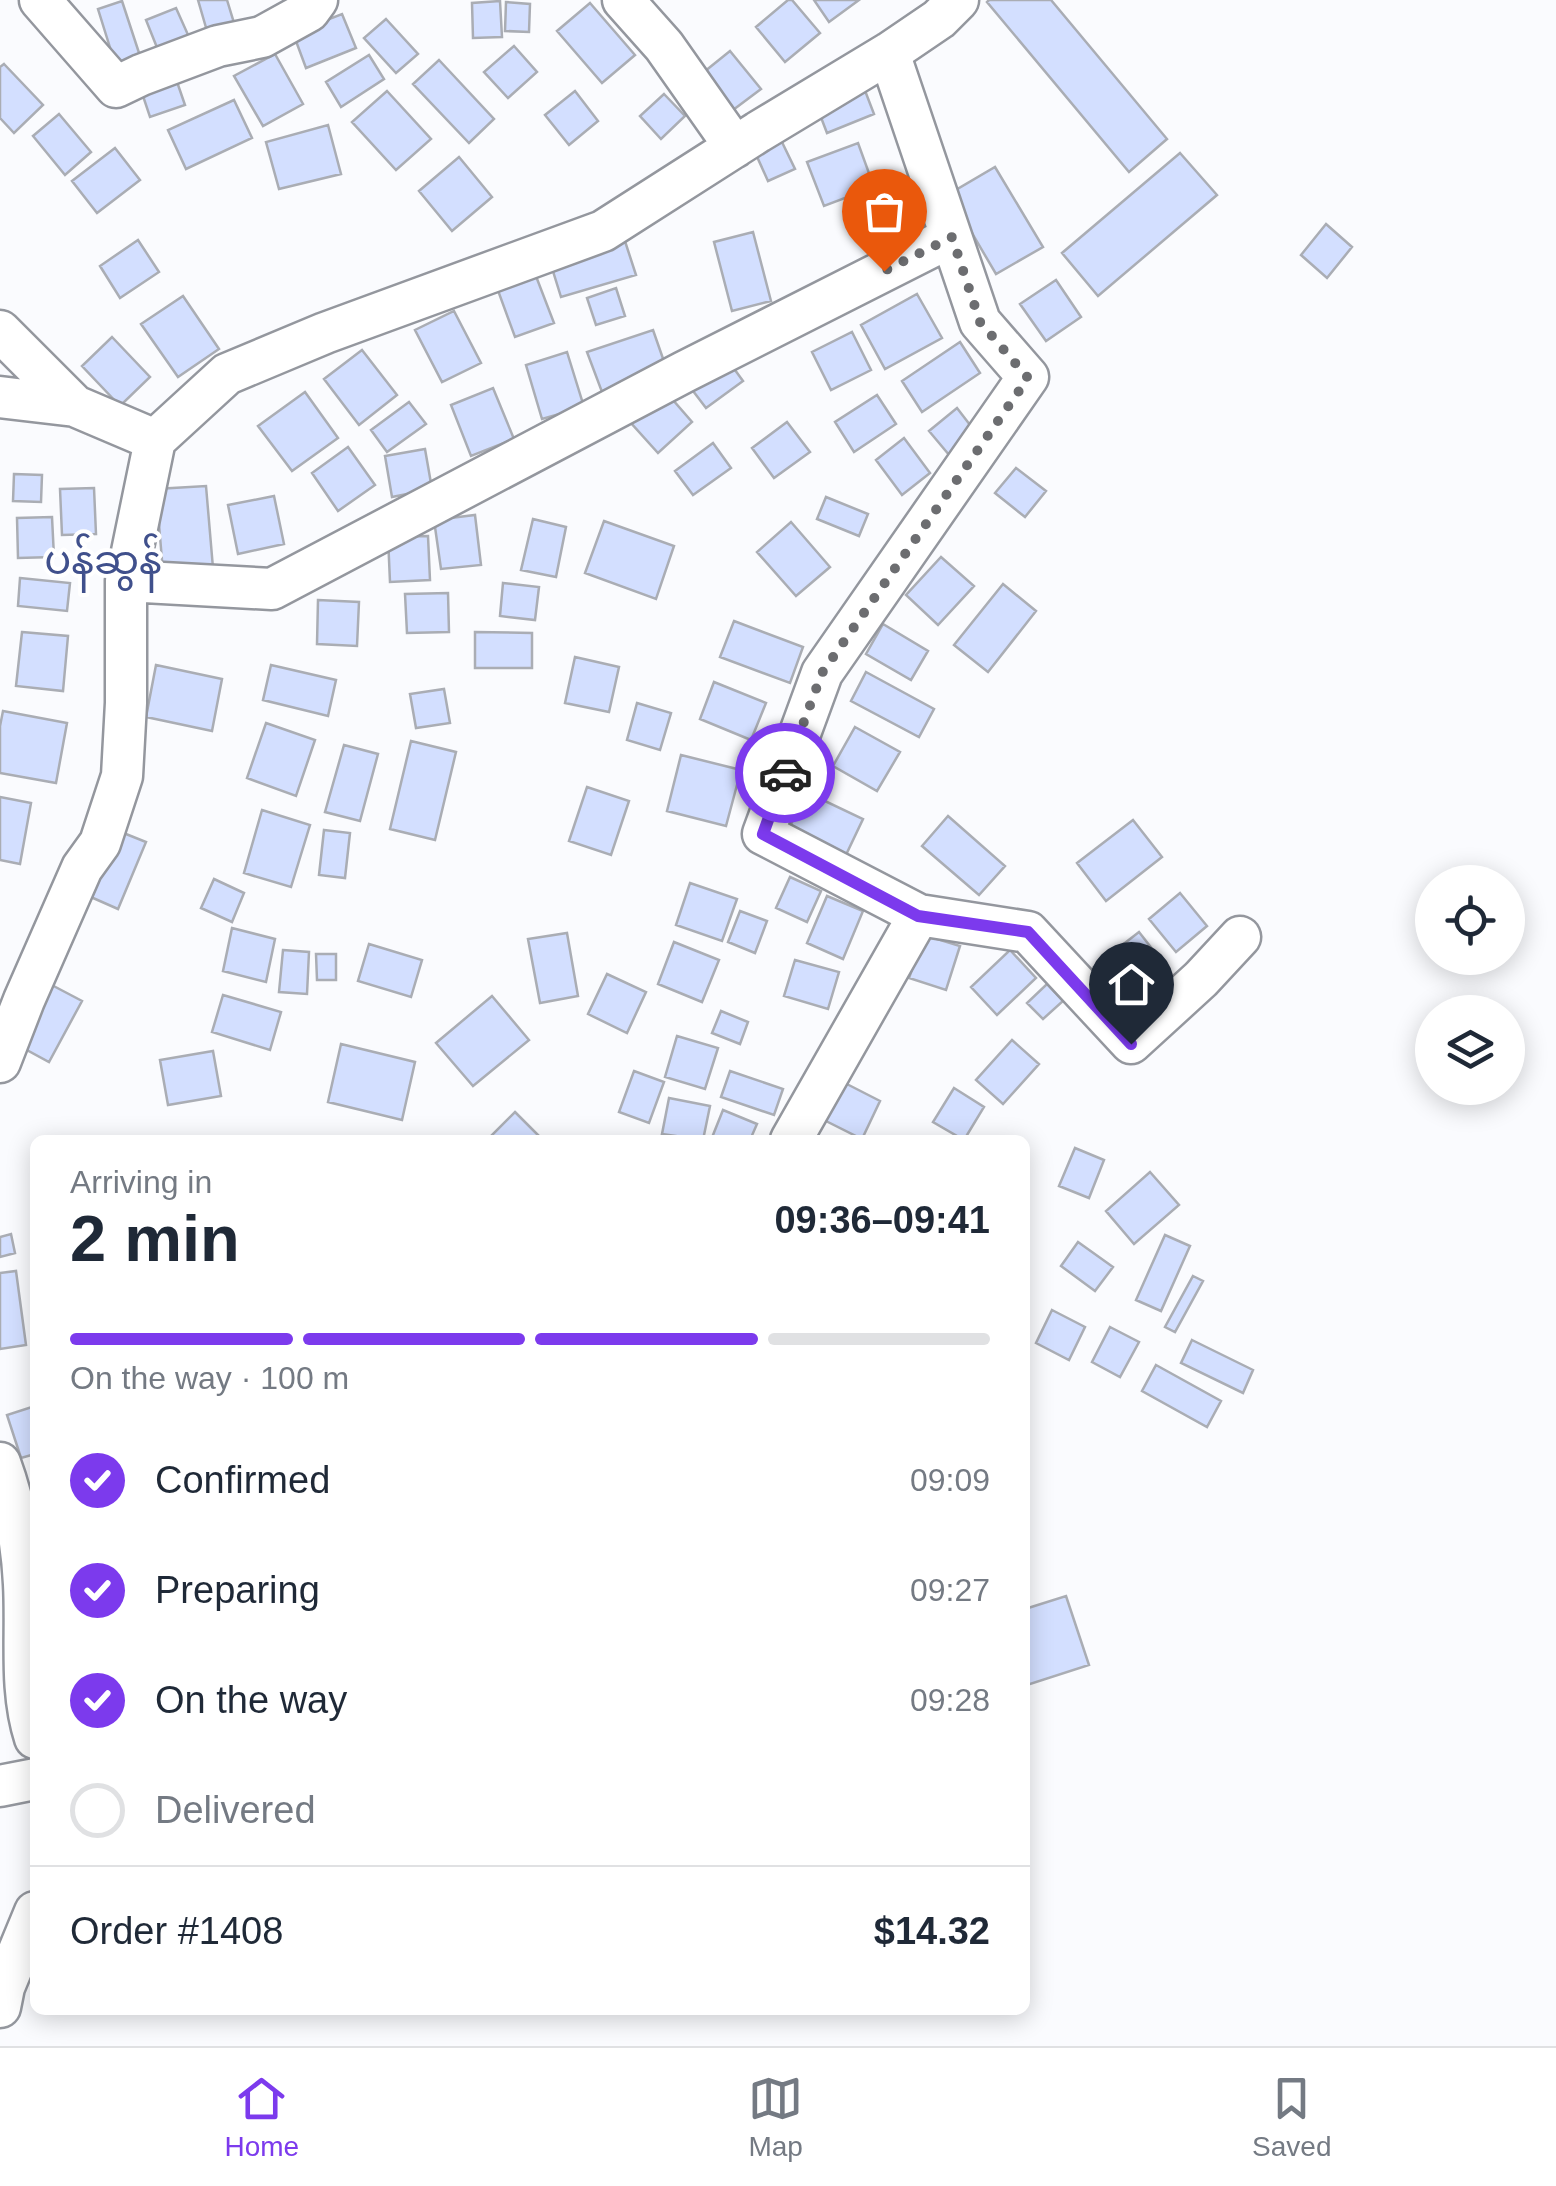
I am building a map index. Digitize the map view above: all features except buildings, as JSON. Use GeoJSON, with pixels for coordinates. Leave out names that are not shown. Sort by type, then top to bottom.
{"type":"FeatureCollection","features":[{"type":"Feature","properties":{"kind":"street"},"geometry":{"type":"LineString","coordinates":[[40,0],[116,87],[218,46],[262,38],[309,11],[316,0]]}},
{"type":"Feature","properties":{"kind":"street"},"geometry":{"type":"LineString","coordinates":[[624,0],[664,46],[735,147]]}},
{"type":"Feature","properties":{"kind":"street"},"geometry":{"type":"LineString","coordinates":[[0,1062],[82,868],[100,842],[122,776],[126,581],[155,440],[227,374],[325,333],[603,231],[889,53],[939,19],[958,0]]}},
{"type":"Feature","properties":{"kind":"street"},"geometry":{"type":"LineString","coordinates":[[889,53],[980,322],[1028,378],[822,673],[763,834],[918,916],[1028,932],[1131,1044],[1240,938]]}},
{"type":"Feature","properties":{"kind":"street"},"geometry":{"type":"LineString","coordinates":[[126,581],[272,589],[684,372],[952,237]]}},
{"type":"Feature","properties":{"kind":"street"},"geometry":{"type":"LineString","coordinates":[[0,331],[75,406]]}},
{"type":"Feature","properties":{"kind":"street"},"geometry":{"type":"LineString","coordinates":[[0,396],[75,406],[155,440]]}},
{"type":"Feature","properties":{"kind":"street"},"geometry":{"type":"LineString","coordinates":[[794,1135],[918,916]]}},
{"type":"Feature","properties":{"kind":"street"},"geometry":{"type":"LineString","coordinates":[[0,1463],[11,1491],[24,1580],[30,1722]]}},
{"type":"Feature","properties":{"kind":"street"},"geometry":{"type":"LineString","coordinates":[[0,1786],[30,1779]]}},
{"type":"Feature","properties":{"kind":"street"},"geometry":{"type":"LineString","coordinates":[[0,2007],[4,1986],[30,1924]]}},
{"type":"Feature","properties":{"kind":"way so far"},"geometry":{"type":"LineString","coordinates":[[785,773],[822,673],[1028,378],[980,322],[952,237],[884,271]]}},
{"type":"Feature","properties":{"kind":"district","name":"ပန်ဆွန်"},"geometry":{"type":"Point","coordinates":[103,560]}},
{"type":"Feature","properties":{"kind":"route"},"geometry":{"type":"LineString","coordinates":[[785,773],[763,834],[918,916],[1028,932],[1131,1044]]}}]}
